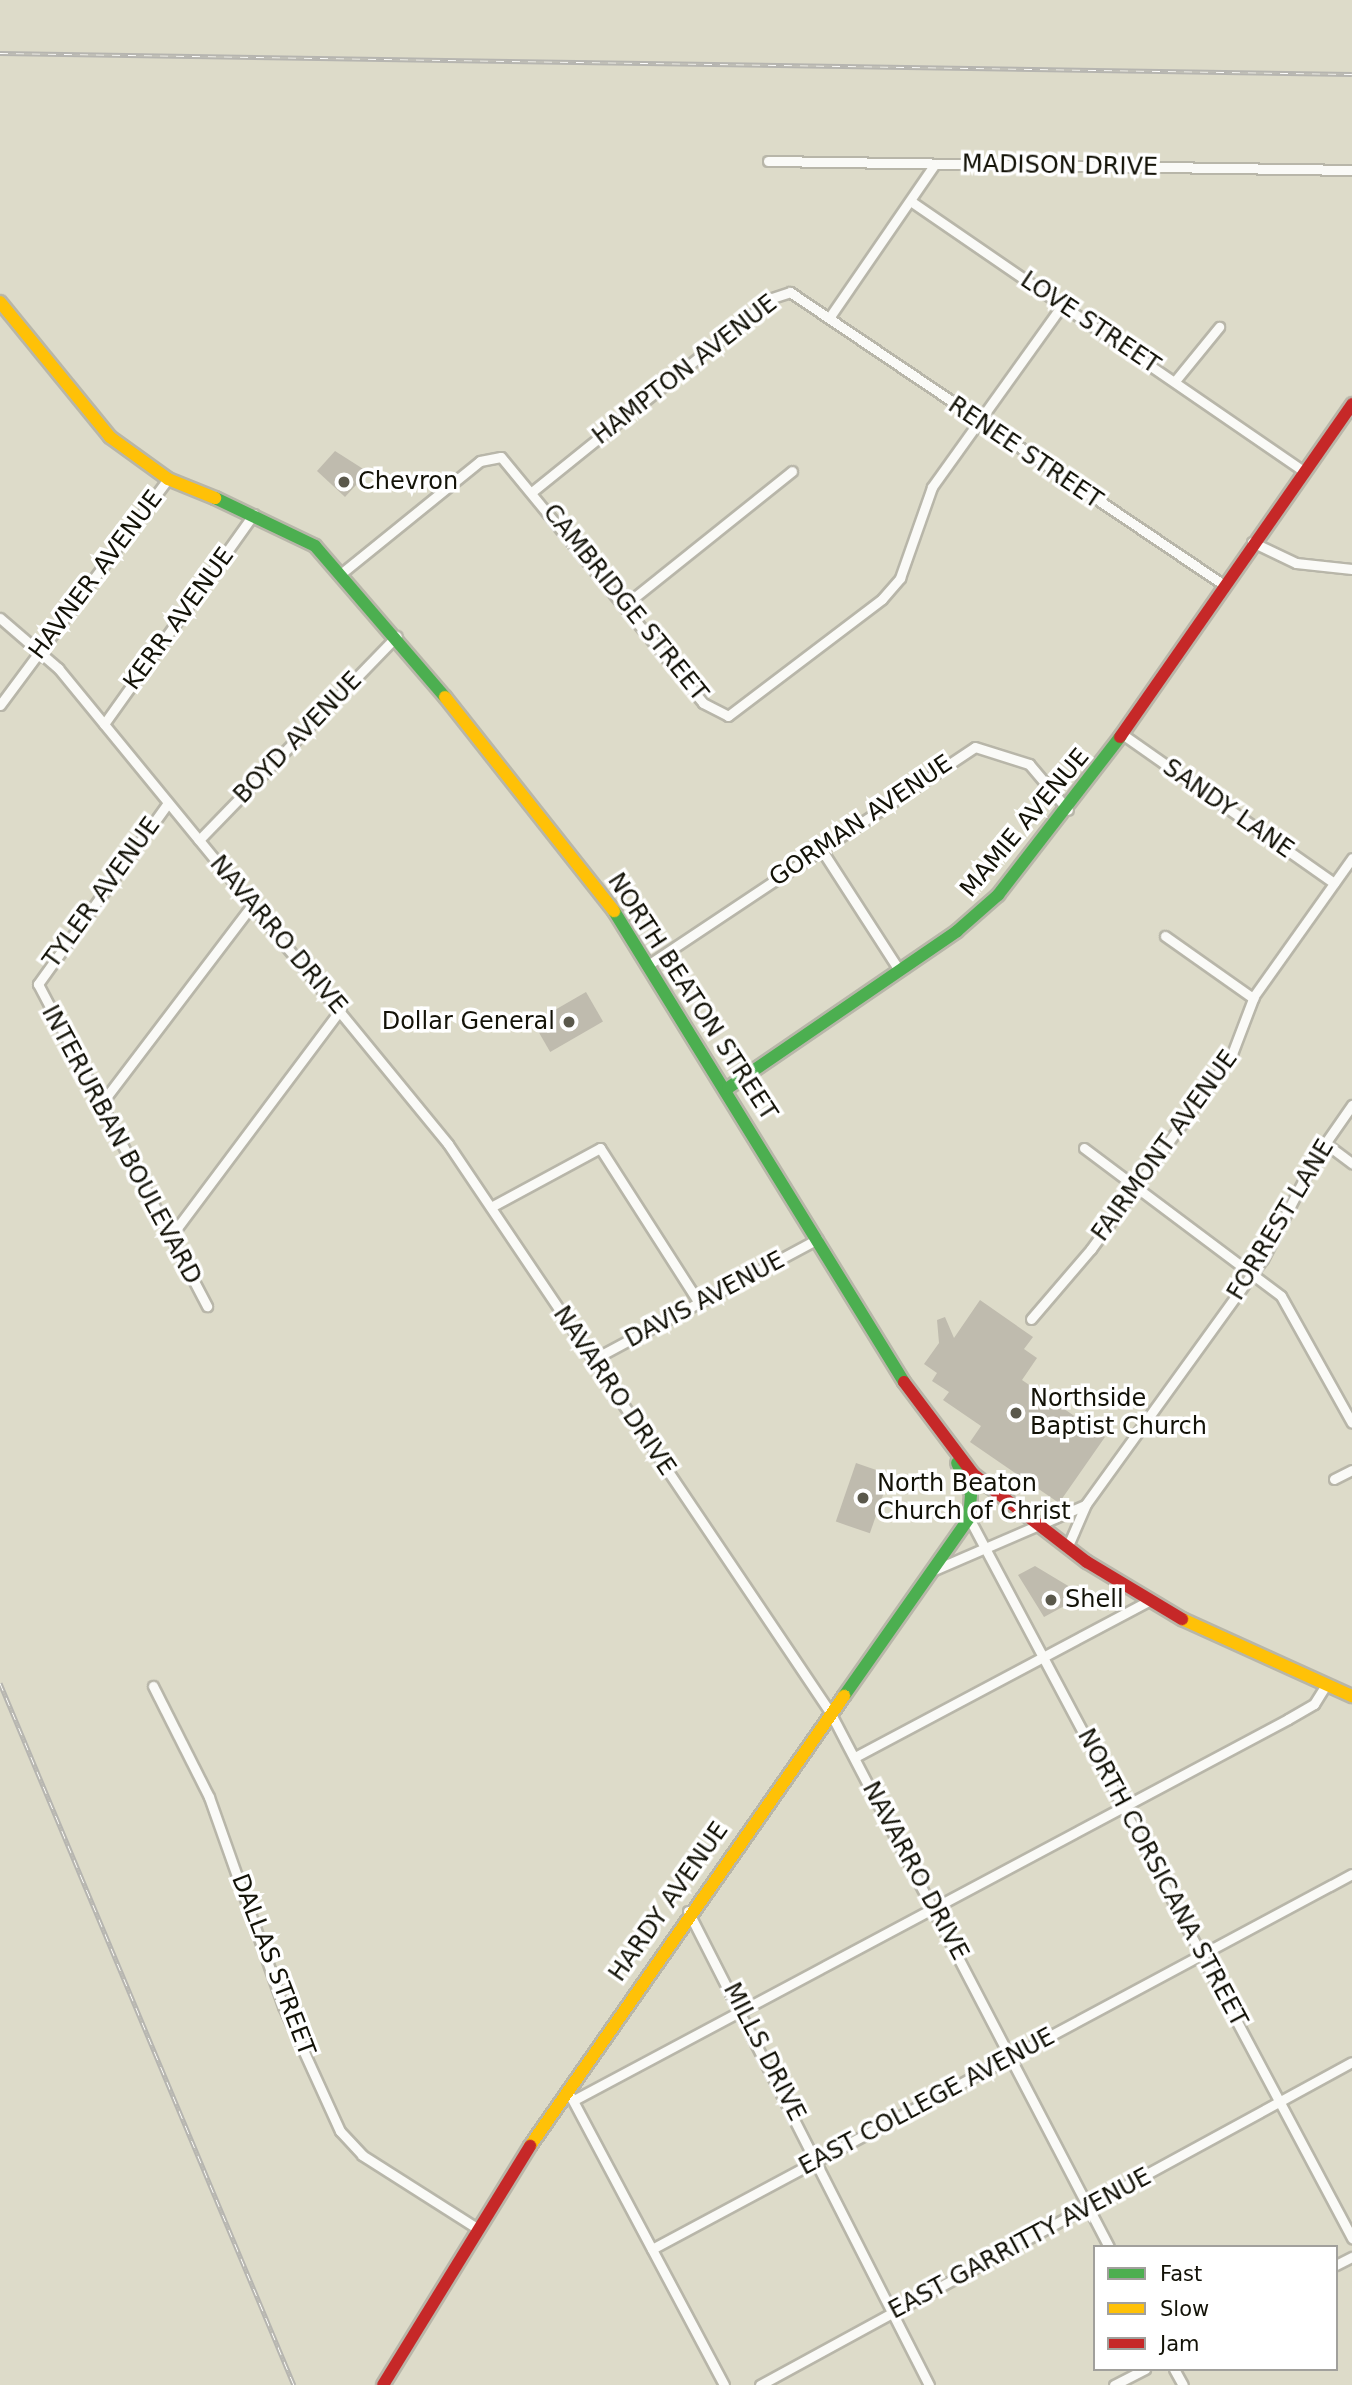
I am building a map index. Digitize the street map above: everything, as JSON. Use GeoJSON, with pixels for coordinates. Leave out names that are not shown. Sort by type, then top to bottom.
{"type":"FeatureCollection","features":[{"type":"Feature","properties":{"kind":"street","name":"MADISON DRIVE"},"geometry":{"type":"LineString","coordinates":[[768,161],[1352,170]]}},
{"type":"Feature","properties":{"kind":"street"},"geometry":{"type":"LineString","coordinates":[[829,318],[912,202],[934,165]]}},
{"type":"Feature","properties":{"kind":"street","name":"LOVE STREET"},"geometry":{"type":"LineString","coordinates":[[912,202],[1302,470]]}},
{"type":"Feature","properties":{"kind":"street","name":"HAMPTON AVENUE"},"geometry":{"type":"LineString","coordinates":[[533,491],[772,298],[790,292],[829,318]]}},
{"type":"Feature","properties":{"kind":"street","name":"NORTH BEATON STREET"},"geometry":{"type":"LineString","coordinates":[[0,302],[110,437],[168,480],[254,514],[298,535],[343,572],[397,636],[550,824],[651,963],[950,1451],[1067,1548],[1150,1600],[1352,1696]]}},
{"type":"Feature","properties":{"kind":"street"},"geometry":{"type":"LineString","coordinates":[[981,423],[1063,304]]}},
{"type":"Feature","properties":{"kind":"street","name":"RENEE STREET"},"geometry":{"type":"LineString","coordinates":[[829,318],[1224,585]]}},
{"type":"Feature","properties":{"kind":"street"},"geometry":{"type":"LineString","coordinates":[[1175,382],[1219,327]]}},
{"type":"Feature","properties":{"kind":"street","name":"MAMIE AVENUE"},"geometry":{"type":"LineString","coordinates":[[728,1088],[980,912],[1068,810],[1302,470],[1352,404]]}},
{"type":"Feature","properties":{"kind":"street","name":"CAMBRIDGE STREET"},"geometry":{"type":"LineString","coordinates":[[343,572],[489,456],[508,461],[717,714],[735,712],[882,599],[900,578],[932,487],[981,423]]}},
{"type":"Feature","properties":{"kind":"street"},"geometry":{"type":"LineString","coordinates":[[625,605],[792,471]]}},
{"type":"Feature","properties":{"kind":"street","name":"HAVNER AVENUE"},"geometry":{"type":"LineString","coordinates":[[0,705],[168,480]]}},
{"type":"Feature","properties":{"kind":"street","name":"KERR AVENUE"},"geometry":{"type":"LineString","coordinates":[[104,724],[254,514]]}},
{"type":"Feature","properties":{"kind":"street"},"geometry":{"type":"LineString","coordinates":[[1252,542],[1296,563],[1352,569]]}},
{"type":"Feature","properties":{"kind":"street","name":"NAVARRO DRIVE"},"geometry":{"type":"LineString","coordinates":[[0,618],[41,650],[104,724],[341,1009],[491,1207],[830,1712],[936,1905],[1010,2057],[1109,2245]]}},
{"type":"Feature","properties":{"kind":"street","name":"BOYD AVENUE"},"geometry":{"type":"LineString","coordinates":[[199,840],[397,636]]}},
{"type":"Feature","properties":{"kind":"street","name":"SANDY LANE"},"geometry":{"type":"LineString","coordinates":[[1122,734],[1335,883]]}},
{"type":"Feature","properties":{"kind":"street","name":"GORMAN AVENUE"},"geometry":{"type":"LineString","coordinates":[[651,963],[975,747],[1029,764],[1068,810]]}},
{"type":"Feature","properties":{"kind":"street","name":"TYLER AVENUE"},"geometry":{"type":"LineString","coordinates":[[38,984],[168,803]]}},
{"type":"Feature","properties":{"kind":"street"},"geometry":{"type":"LineString","coordinates":[[821,849],[899,970]]}},
{"type":"Feature","properties":{"kind":"street","name":"FAIRMONT AVENUE"},"geometry":{"type":"LineString","coordinates":[[1031,1319],[1133,1188],[1232,1054],[1253,998],[1352,858]]}},
{"type":"Feature","properties":{"kind":"street"},"geometry":{"type":"LineString","coordinates":[[101,1104],[252,905]]}},
{"type":"Feature","properties":{"kind":"street"},"geometry":{"type":"LineString","coordinates":[[1165,936],[1253,998]]}},
{"type":"Feature","properties":{"kind":"street","name":"INTERURBAN BOULEVARD"},"geometry":{"type":"LineString","coordinates":[[38,984],[207,1306]]}},
{"type":"Feature","properties":{"kind":"street"},"geometry":{"type":"LineString","coordinates":[[171,1236],[341,1009]]}},
{"type":"Feature","properties":{"kind":"street","name":"FORREST LANE"},"geometry":{"type":"LineString","coordinates":[[1067,1548],[1086,1504],[1255,1271],[1325,1143],[1352,1105]]}},
{"type":"Feature","properties":{"kind":"street"},"geometry":{"type":"LineString","coordinates":[[1325,1143],[1352,1163]]}},
{"type":"Feature","properties":{"kind":"street"},"geometry":{"type":"LineString","coordinates":[[1083,1147],[1133,1188],[1255,1271],[1300,1324],[1352,1423]]}},
{"type":"Feature","properties":{"kind":"street"},"geometry":{"type":"LineString","coordinates":[[491,1207],[600,1148],[699,1303]]}},
{"type":"Feature","properties":{"kind":"street","name":"DAVIS AVENUE"},"geometry":{"type":"LineString","coordinates":[[592,1360],[818,1239]]}},
{"type":"Feature","properties":{"kind":"street"},"geometry":{"type":"LineString","coordinates":[[950,1451],[971,1494],[969,1518]]}},
{"type":"Feature","properties":{"kind":"street"},"geometry":{"type":"LineString","coordinates":[[1334,1479],[1352,1470]]}},
{"type":"Feature","properties":{"kind":"street","name":"FORREST LANE"},"geometry":{"type":"LineString","coordinates":[[930,1573],[986,1547],[1040,1527],[1086,1504]]}},
{"type":"Feature","properties":{"kind":"street","name":"HARDY AVENUE"},"geometry":{"type":"LineString","coordinates":[[383,2385],[475,2227],[569,2096],[687,1910],[969,1518]]}},
{"type":"Feature","properties":{"kind":"street","name":"NORTH CORSICANA STREET"},"geometry":{"type":"LineString","coordinates":[[969,1518],[1045,1656],[1352,2238]]}},
{"type":"Feature","properties":{"kind":"street"},"geometry":{"type":"LineString","coordinates":[[855,1757],[1150,1600]]}},
{"type":"Feature","properties":{"kind":"street"},"geometry":{"type":"LineString","coordinates":[[724,2385],[569,2096],[1288,1719],[1314,1704],[1326,1685]]}},
{"type":"Feature","properties":{"kind":"street","name":"DALLAS STREET"},"geometry":{"type":"LineString","coordinates":[[153,1686],[209,1797],[283,2006],[340,2131],[362,2155],[475,2227]]}},
{"type":"Feature","properties":{"kind":"street","name":"EAST COLLEGE AVENUE"},"geometry":{"type":"LineString","coordinates":[[652,2249],[1352,1874]]}},
{"type":"Feature","properties":{"kind":"street","name":"MILLS DRIVE"},"geometry":{"type":"LineString","coordinates":[[687,1910],[741,2008],[929,2385]]}},
{"type":"Feature","properties":{"kind":"street","name":"EAST GARRITTY AVENUE"},"geometry":{"type":"LineString","coordinates":[[760,2385],[1352,2062]]}},
{"type":"Feature","properties":{"kind":"street"},"geometry":{"type":"LineString","coordinates":[[1114,2385],[1141,2371]]}},
{"type":"Feature","properties":{"kind":"building","name":"Chevron"},"geometry":{"type":"Polygon","coordinates":[[[335,451],[368,472],[345,497],[317,471],[335,451]]]}},
{"type":"Feature","properties":{"kind":"building","name":"Dollar General"},"geometry":{"type":"Polygon","coordinates":[[[586,992],[603,1021],[550,1052],[533,1022],[586,992]]]}},
{"type":"Feature","properties":{"kind":"building","name":"Northside Baptist Church"},"geometry":{"type":"Polygon","coordinates":[[[980,1300],[1033,1337],[1024,1349],[1037,1358],[1022,1380],[1105,1437],[1059,1503],[970,1442],[981,1426],[943,1400],[949,1392],[932,1381],[937,1373],[924,1364],[939,1343],[937,1320],[945,1317],[954,1338],[980,1300]]]}},
{"type":"Feature","properties":{"kind":"building","name":"North Beaton Church of Christ"},"geometry":{"type":"Polygon","coordinates":[[[856,1463],[890,1475],[870,1533],[836,1522],[856,1463]]]}},
{"type":"Feature","properties":{"kind":"building","name":"Shell"},"geometry":{"type":"Polygon","coordinates":[[[1035,1566],[1075,1590],[1063,1596],[1068,1604],[1044,1617],[1018,1575],[1035,1566]]]}},
{"type":"Feature","properties":{"kind":"railway"},"geometry":{"type":"LineString","coordinates":[[0,53],[1352,74]]}},
{"type":"Feature","properties":{"kind":"railway"},"geometry":{"type":"LineString","coordinates":[[0,1683],[294,2385]]}},
{"type":"Feature","properties":{"kind":"traffic: fast"},"geometry":{"type":"LineString","coordinates":[[215,498],[315,546],[445,697]]}},
{"type":"Feature","properties":{"kind":"traffic: fast"},"geometry":{"type":"LineString","coordinates":[[728,1088],[957,931],[998,895],[1120,737]]}},
{"type":"Feature","properties":{"kind":"traffic: fast"},"geometry":{"type":"LineString","coordinates":[[614,911],[904,1382]]}},
{"type":"Feature","properties":{"kind":"traffic: fast"},"geometry":{"type":"LineString","coordinates":[[844,1696],[969,1518],[971,1494],[957,1463]]}},
{"type":"Feature","properties":{"kind":"traffic: slow"},"geometry":{"type":"LineString","coordinates":[[0,302],[110,437],[168,479],[215,498]]}},
{"type":"Feature","properties":{"kind":"traffic: slow"},"geometry":{"type":"LineString","coordinates":[[445,697],[614,911]]}},
{"type":"Feature","properties":{"kind":"traffic: slow"},"geometry":{"type":"LineString","coordinates":[[1182,1619],[1352,1696]]}},
{"type":"Feature","properties":{"kind":"traffic: slow"},"geometry":{"type":"LineString","coordinates":[[530,2146],[844,1696]]}},
{"type":"Feature","properties":{"kind":"traffic: jam"},"geometry":{"type":"LineString","coordinates":[[1120,737],[1352,404]]}},
{"type":"Feature","properties":{"kind":"traffic: jam"},"geometry":{"type":"LineString","coordinates":[[904,1382],[973,1474],[1087,1562],[1182,1619]]}},
{"type":"Feature","properties":{"kind":"traffic: jam"},"geometry":{"type":"LineString","coordinates":[[383,2385],[530,2146]]}},
{"type":"Feature","properties":{"kind":"place","name":"Chevron"},"geometry":{"type":"Point","coordinates":[344,482]}},
{"type":"Feature","properties":{"kind":"place","name":"Dollar General"},"geometry":{"type":"Point","coordinates":[569,1022]}},
{"type":"Feature","properties":{"kind":"place","name":"Northside Baptist Church"},"geometry":{"type":"Point","coordinates":[1016,1413]}},
{"type":"Feature","properties":{"kind":"place","name":"North Beaton Church of Christ"},"geometry":{"type":"Point","coordinates":[863,1498]}},
{"type":"Feature","properties":{"kind":"place","name":"Shell"},"geometry":{"type":"Point","coordinates":[1051,1600]}}]}
